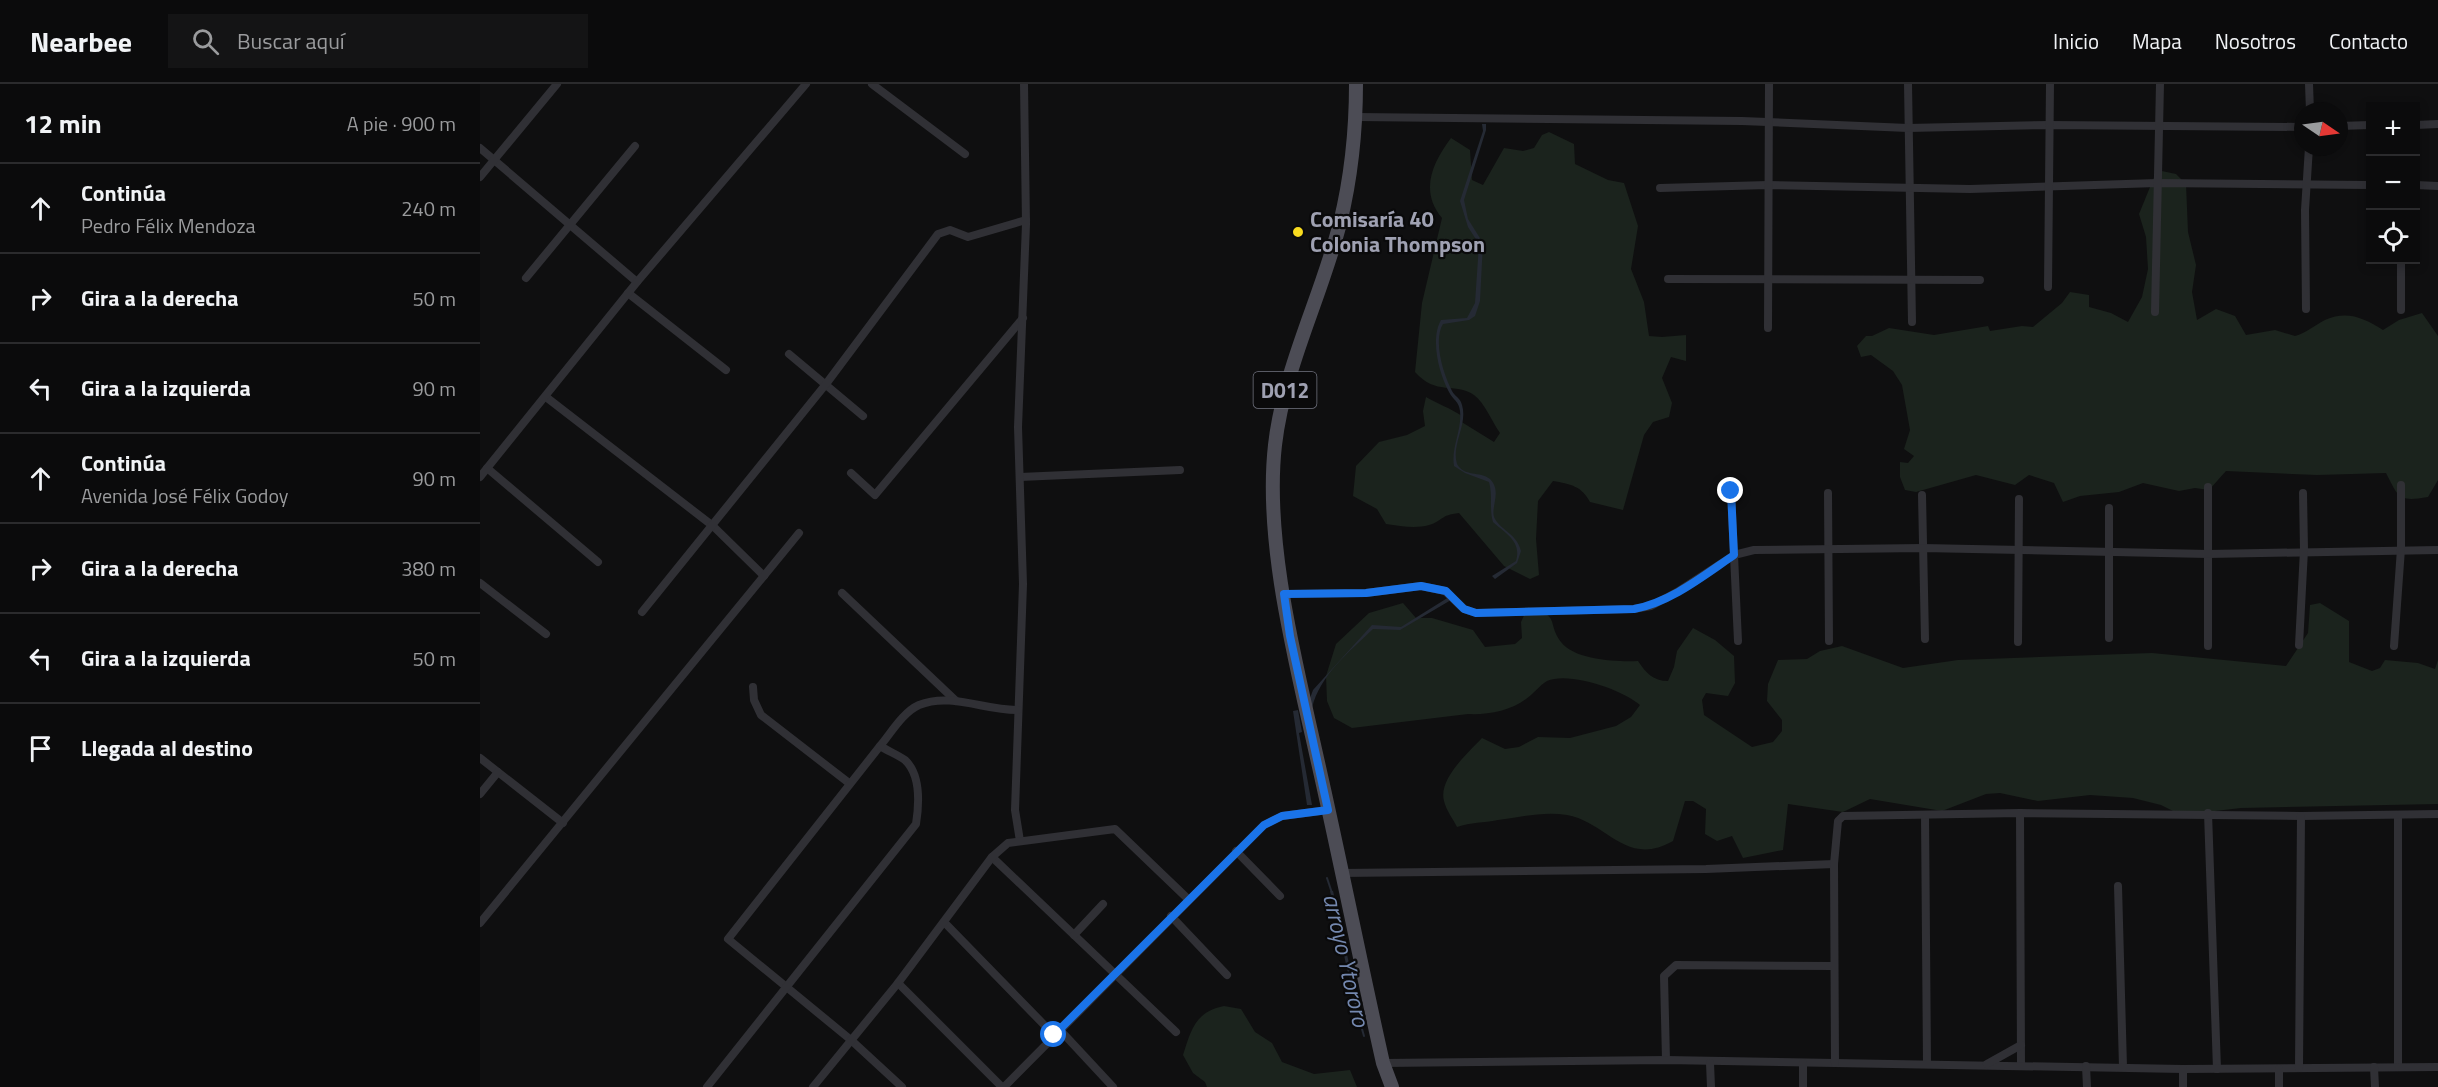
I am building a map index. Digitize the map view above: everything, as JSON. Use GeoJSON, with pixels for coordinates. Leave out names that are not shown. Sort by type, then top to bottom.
{"type":"FeatureCollection","features":[{"type":"Feature","properties":{"kind":"main road","name":"D012"},"geometry":{"type":"LineString","coordinates":[[1356,84],[1356,117],[1348,180],[1339,225],[1286,383],[1275,446],[1273,512],[1284,594],[1304,702],[1383,1063],[1392,1087]]}},
{"type":"Feature","properties":{"kind":"street"},"geometry":{"type":"LineString","coordinates":[[480,177],[557,84]]}},
{"type":"Feature","properties":{"kind":"street"},"geometry":{"type":"LineString","coordinates":[[480,477],[637,282],[806,84]]}},
{"type":"Feature","properties":{"kind":"street"},"geometry":{"type":"LineString","coordinates":[[872,84],[965,154]]}},
{"type":"Feature","properties":{"kind":"street"},"geometry":{"type":"LineString","coordinates":[[1020,841],[1015,810],[1023,585],[1018,427],[1026,220],[1024,84]]}},
{"type":"Feature","properties":{"kind":"street"},"geometry":{"type":"LineString","coordinates":[[1768,328],[1769,84]]}},
{"type":"Feature","properties":{"kind":"street"},"geometry":{"type":"LineString","coordinates":[[1908,84],[1912,322]]}},
{"type":"Feature","properties":{"kind":"street"},"geometry":{"type":"LineString","coordinates":[[2048,287],[2050,84]]}},
{"type":"Feature","properties":{"kind":"street"},"geometry":{"type":"LineString","coordinates":[[2155,312],[2160,84]]}},
{"type":"Feature","properties":{"kind":"street"},"geometry":{"type":"LineString","coordinates":[[2309,84],[2310,102]]}},
{"type":"Feature","properties":{"kind":"street"},"geometry":{"type":"LineString","coordinates":[[1356,117],[1769,122],[1908,128],[2049,125],[2294,127]]}},
{"type":"Feature","properties":{"kind":"street"},"geometry":{"type":"LineString","coordinates":[[2420,124],[2438,124]]}},
{"type":"Feature","properties":{"kind":"street"},"geometry":{"type":"LineString","coordinates":[[2348,126],[2366,125]]}},
{"type":"Feature","properties":{"kind":"street"},"geometry":{"type":"LineString","coordinates":[[526,278],[635,146]]}},
{"type":"Feature","properties":{"kind":"street"},"geometry":{"type":"LineString","coordinates":[[480,148],[637,282]]}},
{"type":"Feature","properties":{"kind":"street"},"geometry":{"type":"LineString","coordinates":[[2306,309],[2309,156]]}},
{"type":"Feature","properties":{"kind":"street"},"geometry":{"type":"LineString","coordinates":[[1660,188],[1768,184],[1910,188],[2050,187],[2157,183],[2366,185]]}},
{"type":"Feature","properties":{"kind":"street"},"geometry":{"type":"LineString","coordinates":[[2420,186],[2438,186]]}},
{"type":"Feature","properties":{"kind":"street"},"geometry":{"type":"LineString","coordinates":[[642,612],[826,384],[938,234],[950,230],[969,237],[1026,220]]}},
{"type":"Feature","properties":{"kind":"street"},"geometry":{"type":"LineString","coordinates":[[2401,264],[2401,310]]}},
{"type":"Feature","properties":{"kind":"street"},"geometry":{"type":"LineString","coordinates":[[1668,279],[1980,280]]}},
{"type":"Feature","properties":{"kind":"street"},"geometry":{"type":"LineString","coordinates":[[628,293],[726,370]]}},
{"type":"Feature","properties":{"kind":"street"},"geometry":{"type":"LineString","coordinates":[[851,473],[875,495],[1024,317]]}},
{"type":"Feature","properties":{"kind":"street"},"geometry":{"type":"LineString","coordinates":[[789,354],[863,416]]}},
{"type":"Feature","properties":{"kind":"street"},"geometry":{"type":"LineString","coordinates":[[546,397],[713,526],[764,576]]}},
{"type":"Feature","properties":{"kind":"street"},"geometry":{"type":"LineString","coordinates":[[488,468],[598,562]]}},
{"type":"Feature","properties":{"kind":"street"},"geometry":{"type":"LineString","coordinates":[[1020,477],[1180,470]]}},
{"type":"Feature","properties":{"kind":"street"},"geometry":{"type":"LineString","coordinates":[[2394,646],[2401,549],[2401,485]]}},
{"type":"Feature","properties":{"kind":"street"},"geometry":{"type":"LineString","coordinates":[[2208,487],[2208,646]]}},
{"type":"Feature","properties":{"kind":"street"},"geometry":{"type":"LineString","coordinates":[[1731,491],[1738,641]]}},
{"type":"Feature","properties":{"kind":"street"},"geometry":{"type":"LineString","coordinates":[[1828,493],[1829,641]]}},
{"type":"Feature","properties":{"kind":"street"},"geometry":{"type":"LineString","coordinates":[[2299,645],[2304,550],[2303,493]]}},
{"type":"Feature","properties":{"kind":"street"},"geometry":{"type":"LineString","coordinates":[[1922,495],[1925,639]]}},
{"type":"Feature","properties":{"kind":"street"},"geometry":{"type":"LineString","coordinates":[[2018,642],[2019,499]]}},
{"type":"Feature","properties":{"kind":"street"},"geometry":{"type":"LineString","coordinates":[[2109,508],[2111,551],[2109,638]]}},
{"type":"Feature","properties":{"kind":"street"},"geometry":{"type":"LineString","coordinates":[[480,923],[799,533]]}},
{"type":"Feature","properties":{"kind":"street"},"geometry":{"type":"LineString","coordinates":[[1284,594],[1366,593],[1421,586],[1446,591],[1464,609],[1476,613],[1634,609],[1651,606],[1734,555],[1754,550],[1923,548],[2208,554],[2304,550],[2438,550]]}},
{"type":"Feature","properties":{"kind":"street"},"geometry":{"type":"LineString","coordinates":[[480,584],[546,634]]}},
{"type":"Feature","properties":{"kind":"street"},"geometry":{"type":"LineString","coordinates":[[842,593],[956,701]]}},
{"type":"Feature","properties":{"kind":"street"},"geometry":{"type":"LineString","coordinates":[[753,687],[756,708],[768,722],[849,783]]}},
{"type":"Feature","properties":{"kind":"street"},"geometry":{"type":"LineString","coordinates":[[902,1087],[851,1040],[728,939],[849,783],[898,724],[919,705],[956,701],[1018,710]]}},
{"type":"Feature","properties":{"kind":"street"},"geometry":{"type":"LineString","coordinates":[[707,1087],[916,824],[917,784],[913,771],[905,760],[880,746]]}},
{"type":"Feature","properties":{"kind":"street"},"geometry":{"type":"LineString","coordinates":[[480,758],[563,823]]}},
{"type":"Feature","properties":{"kind":"street"},"geometry":{"type":"LineString","coordinates":[[480,794],[498,772]]}},
{"type":"Feature","properties":{"kind":"street"},"geometry":{"type":"LineString","coordinates":[[898,983],[1003,1087],[1264,825],[1282,816],[1328,810]]}},
{"type":"Feature","properties":{"kind":"street"},"geometry":{"type":"LineString","coordinates":[[2019,813],[2021,1065]]}},
{"type":"Feature","properties":{"kind":"street"},"geometry":{"type":"LineString","coordinates":[[1835,1063],[1834,864],[1840,818],[2019,813],[2208,813],[2301,816],[2438,814]]}},
{"type":"Feature","properties":{"kind":"street"},"geometry":{"type":"LineString","coordinates":[[2208,813],[2217,1069]]}},
{"type":"Feature","properties":{"kind":"street"},"geometry":{"type":"LineString","coordinates":[[1925,815],[1927,1063]]}},
{"type":"Feature","properties":{"kind":"street"},"geometry":{"type":"LineString","coordinates":[[2398,815],[2398,1066]]}},
{"type":"Feature","properties":{"kind":"street"},"geometry":{"type":"LineString","coordinates":[[2299,1068],[2301,816]]}},
{"type":"Feature","properties":{"kind":"street"},"geometry":{"type":"LineString","coordinates":[[813,1087],[898,983],[992,857],[1008,843],[1115,829],[1188,899]]}},
{"type":"Feature","properties":{"kind":"street"},"geometry":{"type":"LineString","coordinates":[[1236,851],[1280,896]]}},
{"type":"Feature","properties":{"kind":"street"},"geometry":{"type":"LineString","coordinates":[[992,857],[1176,1032]]}},
{"type":"Feature","properties":{"kind":"street"},"geometry":{"type":"LineString","coordinates":[[1341,873],[1706,869],[1834,864]]}},
{"type":"Feature","properties":{"kind":"street"},"geometry":{"type":"LineString","coordinates":[[2118,886],[2123,1067]]}},
{"type":"Feature","properties":{"kind":"street"},"geometry":{"type":"LineString","coordinates":[[1074,934],[1103,904]]}},
{"type":"Feature","properties":{"kind":"street"},"geometry":{"type":"LineString","coordinates":[[1171,916],[1227,975]]}},
{"type":"Feature","properties":{"kind":"street"},"geometry":{"type":"LineString","coordinates":[[944,922],[1113,1087]]}},
{"type":"Feature","properties":{"kind":"street"},"geometry":{"type":"LineString","coordinates":[[1666,1060],[1665,976],[1676,965],[1834,966]]}},
{"type":"Feature","properties":{"kind":"street"},"geometry":{"type":"LineString","coordinates":[[1985,1066],[2021,1045]]}},
{"type":"Feature","properties":{"kind":"street"},"geometry":{"type":"LineString","coordinates":[[1383,1063],[1666,1060],[2183,1069],[2438,1067]]}},
{"type":"Feature","properties":{"kind":"street"},"geometry":{"type":"LineString","coordinates":[[1710,1062],[1711,1087]]}},
{"type":"Feature","properties":{"kind":"street"},"geometry":{"type":"LineString","coordinates":[[1803,1063],[1803,1087]]}},
{"type":"Feature","properties":{"kind":"street"},"geometry":{"type":"LineString","coordinates":[[2086,1066],[2087,1087]]}},
{"type":"Feature","properties":{"kind":"street"},"geometry":{"type":"LineString","coordinates":[[2374,1066],[2375,1087]]}},
{"type":"Feature","properties":{"kind":"street"},"geometry":{"type":"LineString","coordinates":[[2183,1069],[2183,1087]]}},
{"type":"Feature","properties":{"kind":"street"},"geometry":{"type":"LineString","coordinates":[[2279,1069],[2279,1087]]}},
{"type":"Feature","properties":{"kind":"shaded area"},"geometry":{"type":"Polygon","coordinates":[[[1549,132],[1574,144],[1575,164],[1608,180],[1624,183],[1638,226],[1631,269],[1644,302],[1649,336],[1686,335],[1686,361],[1671,357],[1662,378],[1672,403],[1669,417],[1653,422],[1644,435],[1623,510],[1590,502],[1583,492],[1575,487],[1553,481],[1538,501],[1536,539],[1539,575],[1530,579],[1504,566],[1459,513],[1448,515],[1424,526],[1408,527],[1386,524],[1377,509],[1353,496],[1356,466],[1379,442],[1407,435],[1425,426],[1423,411],[1426,397],[1462,416],[1460,421],[1494,442],[1500,433],[1474,395],[1460,389],[1430,384],[1415,372],[1422,303],[1442,218],[1431,197],[1431,177],[1439,157],[1451,138],[1470,150],[1472,180],[1483,185],[1504,148],[1523,151],[1534,148],[1542,135],[1549,132]]]}},
{"type":"Feature","properties":{"kind":"shaded area"},"geometry":{"type":"Polygon","coordinates":[[[2157,170],[2176,174],[2186,184],[2188,232],[2196,265],[2192,292],[2197,320],[2216,309],[2235,316],[2246,335],[2275,330],[2295,336],[2333,317],[2355,317],[2383,330],[2399,320],[2422,313],[2438,336],[2438,480],[2428,497],[2411,499],[2401,496],[2386,473],[2317,475],[2226,471],[2209,490],[2195,488],[2179,491],[2143,483],[2119,492],[2080,496],[2063,502],[2054,483],[2029,475],[2015,485],[1976,475],[1916,492],[1905,490],[1900,477],[1900,462],[1908,463],[1914,456],[1904,449],[1910,430],[1902,385],[1893,371],[1871,355],[1861,357],[1857,346],[1866,336],[1872,336],[1889,328],[1934,335],[1988,326],[1990,331],[2022,326],[2033,327],[2062,303],[2070,292],[2089,295],[2089,307],[2111,313],[2128,322],[2142,297],[2148,269],[2146,237],[2139,214],[2157,170]]]}},
{"type":"Feature","properties":{"kind":"shaded area"},"geometry":{"type":"Polygon","coordinates":[[[1403,603],[1416,618],[1432,618],[1473,630],[1485,647],[1515,644],[1522,638],[1521,622],[1528,607],[1549,617],[1561,642],[1576,653],[1597,659],[1638,661],[1650,676],[1663,681],[1668,681],[1677,651],[1693,628],[1715,640],[1734,656],[1735,683],[1728,696],[1706,693],[1702,700],[1704,715],[1752,747],[1773,742],[1782,731],[1782,720],[1767,701],[1768,684],[1778,660],[1807,659],[1820,651],[1842,646],[1903,668],[1958,660],[2152,653],[2286,666],[2308,633],[2310,605],[2320,603],[2349,621],[2349,662],[2372,671],[2380,668],[2385,660],[2418,663],[2435,669],[2438,660],[2438,804],[2241,808],[2181,815],[2161,805],[2133,798],[2090,795],[2038,801],[2000,793],[1986,794],[1942,811],[1870,799],[1843,812],[1788,804],[1783,850],[1743,858],[1732,836],[1717,841],[1705,834],[1706,809],[1693,801],[1685,801],[1673,841],[1657,848],[1642,849],[1629,846],[1581,819],[1558,814],[1532,815],[1457,827],[1444,801],[1445,784],[1455,767],[1482,738],[1505,749],[1519,747],[1538,737],[1570,738],[1616,726],[1631,717],[1640,705],[1609,688],[1568,678],[1547,681],[1520,703],[1498,711],[1352,728],[1334,718],[1327,701],[1326,676],[1336,644],[1369,613],[1403,603]]]}},
{"type":"Feature","properties":{"kind":"shaded area"},"geometry":{"type":"Polygon","coordinates":[[[1224,1006],[1241,1009],[1255,1032],[1272,1043],[1282,1062],[1314,1074],[1350,1070],[1357,1087],[1207,1087],[1205,1082],[1193,1073],[1183,1055],[1192,1030],[1200,1018],[1224,1006]]]}},
{"type":"Feature","properties":{"kind":"water"},"geometry":{"type":"Polygon","coordinates":[[[1482,124],[1486,124],[1486,130],[1464,200],[1468,219],[1483,243],[1480,301],[1475,316],[1469,320],[1443,324],[1440,331],[1439,348],[1445,376],[1452,391],[1461,402],[1463,412],[1456,449],[1457,464],[1464,471],[1482,475],[1494,484],[1495,519],[1513,537],[1521,551],[1517,563],[1495,579],[1492,576],[1516,561],[1517,548],[1511,538],[1493,522],[1489,482],[1465,473],[1454,466],[1460,411],[1442,376],[1436,346],[1441,320],[1467,318],[1475,303],[1479,244],[1468,227],[1460,201],[1483,131],[1482,124]]]}},
{"type":"Feature","properties":{"kind":"water"},"geometry":{"type":"Polygon","coordinates":[[[1449,597],[1451,600],[1400,630],[1373,629],[1345,655],[1328,675],[1312,708],[1309,701],[1313,690],[1372,625],[1401,627],[1449,597]]]}},
{"type":"Feature","properties":{"kind":"water"},"geometry":{"type":"Polygon","coordinates":[[[1298,710],[1302,732],[1299,733],[1312,805],[1307,805],[1293,711],[1298,710]]]}},
{"type":"Feature","properties":{"kind":"water"},"geometry":{"type":"Polygon","coordinates":[[[1330,891],[1333,891],[1361,1018],[1358,1019],[1330,891]]]}},
{"type":"Feature","properties":{"kind":"waterway","name":"arroyo Ytororo"},"geometry":{"type":"LineString","coordinates":[[1327,878],[1332,893]]}},
{"type":"Feature","properties":{"kind":"waterway","name":"arroyo Ytororo"},"geometry":{"type":"LineString","coordinates":[[1358,1015],[1364,1036]]}},
{"type":"Feature","properties":{"kind":"place","name":"Comisaría 40 Colonia Thompson"},"geometry":{"type":"Point","coordinates":[1298,232]}},
{"type":"Feature","properties":{"kind":"route"},"geometry":{"type":"LineString","coordinates":[[1054,1035],[1264,825],[1282,816],[1328,810],[1290,636],[1284,594],[1366,593],[1421,586],[1446,591],[1464,609],[1476,613],[1634,609],[1651,606],[1734,555],[1731,491]]}}]}
